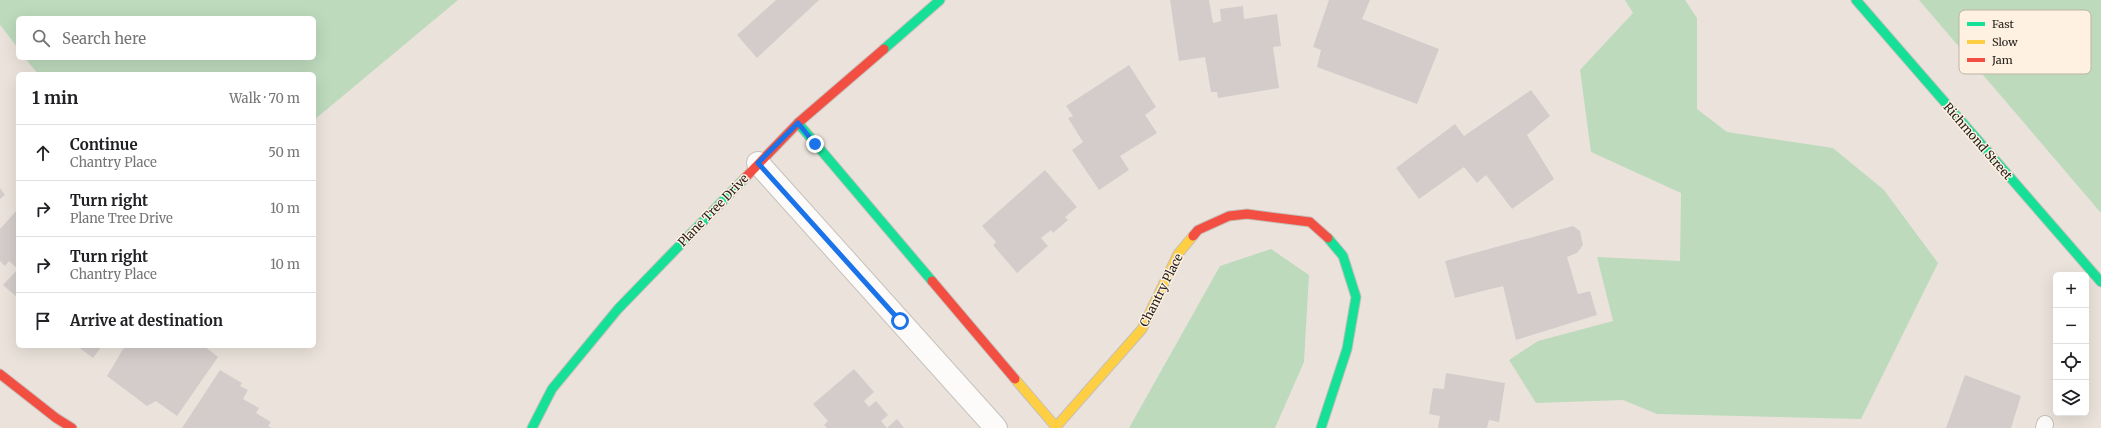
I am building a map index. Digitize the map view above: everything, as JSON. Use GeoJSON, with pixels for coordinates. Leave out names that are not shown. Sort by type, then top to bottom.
{"type":"FeatureCollection","features":[{"type":"Feature","properties":{"kind":"street","name":"Plane Tree Drive"},"geometry":{"type":"LineString","coordinates":[[532,428],[552,389],[618,309],[798,123],[940,0]]}},
{"type":"Feature","properties":{"kind":"street","name":"Richmond Street"},"geometry":{"type":"LineString","coordinates":[[1856,0],[2101,282]]}},
{"type":"Feature","properties":{"kind":"street","name":"Chantry Place"},"geometry":{"type":"LineString","coordinates":[[798,123],[1055,427],[1142,329],[1178,254],[1198,230],[1229,216],[1247,214],[1310,222],[1330,239],[1343,256],[1356,297],[1347,349],[1321,428]]}},
{"type":"Feature","properties":{"kind":"street"},"geometry":{"type":"LineString","coordinates":[[758,163],[996,428]]}},
{"type":"Feature","properties":{"kind":"street"},"geometry":{"type":"LineString","coordinates":[[0,374],[56,418],[72,428]]}},
{"type":"Feature","properties":{"kind":"green space"},"geometry":{"type":"Polygon","coordinates":[[[0,0],[458,0],[316,118],[316,72],[36,72],[27,60],[316,60],[316,16],[16,16],[16,45],[0,25],[0,0]]]}},
{"type":"Feature","properties":{"kind":"green space"},"geometry":{"type":"Polygon","coordinates":[[[1625,0],[1685,0],[1697,18],[1697,109],[1727,132],[1833,148],[1884,190],[1938,263],[1861,419],[1657,414],[1623,400],[1536,403],[1509,360],[1538,341],[1613,321],[1597,257],[1680,261],[1681,193],[1591,152],[1580,70],[1633,13],[1625,0]]]}},
{"type":"Feature","properties":{"kind":"green space"},"geometry":{"type":"Polygon","coordinates":[[[1919,0],[2101,0],[2101,213],[1982,74],[2091,74],[2091,10],[1959,10],[1959,47],[1919,0]]]}},
{"type":"Feature","properties":{"kind":"green space"},"geometry":{"type":"Polygon","coordinates":[[[1271,249],[1309,275],[1304,362],[1275,428],[1129,428],[1220,266],[1271,249]]]}},
{"type":"Feature","properties":{"kind":"building"},"geometry":{"type":"Polygon","coordinates":[[[776,0],[819,0],[757,58],[737,35],[776,0]]]}},
{"type":"Feature","properties":{"kind":"building"},"geometry":{"type":"Polygon","coordinates":[[[1170,0],[1209,0],[1213,23],[1221,21],[1220,9],[1243,6],[1244,19],[1277,14],[1281,46],[1273,47],[1279,88],[1218,98],[1217,92],[1211,92],[1205,57],[1179,61],[1170,0]]]}},
{"type":"Feature","properties":{"kind":"building"},"geometry":{"type":"Polygon","coordinates":[[[1329,0],[1370,0],[1362,19],[1439,49],[1417,104],[1317,67],[1321,50],[1313,47],[1329,0]]]}},
{"type":"Feature","properties":{"kind":"building"},"geometry":{"type":"Polygon","coordinates":[[[1129,65],[1156,107],[1145,115],[1157,133],[1120,156],[1129,170],[1099,190],[1072,150],[1083,142],[1068,118],[1073,116],[1066,106],[1129,65]]]}},
{"type":"Feature","properties":{"kind":"building"},"geometry":{"type":"Polygon","coordinates":[[[1531,90],[1550,116],[1527,135],[1554,179],[1512,209],[1486,175],[1477,183],[1464,167],[1419,199],[1396,168],[1455,124],[1464,136],[1531,90]]]}},
{"type":"Feature","properties":{"kind":"building"},"geometry":{"type":"Polygon","coordinates":[[[1045,170],[1077,207],[1065,217],[1068,220],[1053,233],[1051,230],[1041,238],[1048,246],[1017,273],[993,245],[996,242],[982,226],[1045,170]]]}},
{"type":"Feature","properties":{"kind":"building"},"geometry":{"type":"Polygon","coordinates":[[[0,188],[5,195],[0,199],[0,188]]]}},
{"type":"Feature","properties":{"kind":"building"},"geometry":{"type":"Polygon","coordinates":[[[16,211],[16,267],[9,261],[5,266],[0,261],[0,229],[16,211]]]}},
{"type":"Feature","properties":{"kind":"building"},"geometry":{"type":"Polygon","coordinates":[[[1573,226],[1580,231],[1583,245],[1577,253],[1567,257],[1578,294],[1590,291],[1597,315],[1516,340],[1503,286],[1455,298],[1445,261],[1573,226]]]}},
{"type":"Feature","properties":{"kind":"building"},"geometry":{"type":"Polygon","coordinates":[[[16,271],[16,296],[3,285],[16,271]]]}},
{"type":"Feature","properties":{"kind":"building"},"geometry":{"type":"Polygon","coordinates":[[[80,348],[100,348],[93,358],[80,348]]]}},
{"type":"Feature","properties":{"kind":"building"},"geometry":{"type":"Polygon","coordinates":[[[124,348],[207,348],[218,357],[177,416],[156,401],[147,406],[107,376],[124,348]]]}},
{"type":"Feature","properties":{"kind":"building"},"geometry":{"type":"Polygon","coordinates":[[[854,369],[874,392],[864,401],[869,407],[876,401],[888,415],[881,421],[887,428],[827,428],[824,425],[828,421],[813,404],[854,369]]]}},
{"type":"Feature","properties":{"kind":"building"},"geometry":{"type":"Polygon","coordinates":[[[220,370],[242,383],[240,386],[248,390],[243,399],[259,408],[256,413],[271,422],[268,426],[272,428],[182,428],[220,370]]]}},
{"type":"Feature","properties":{"kind":"building"},"geometry":{"type":"Polygon","coordinates":[[[1446,373],[1505,383],[1499,422],[1489,420],[1487,428],[1438,428],[1440,416],[1429,414],[1433,388],[1444,389],[1446,373]]]}},
{"type":"Feature","properties":{"kind":"building"},"geometry":{"type":"Polygon","coordinates":[[[1965,375],[2021,396],[2011,428],[1946,428],[1965,375]]]}},
{"type":"Feature","properties":{"kind":"building"},"geometry":{"type":"Polygon","coordinates":[[[897,419],[904,428],[887,428],[897,419]]]}},
{"type":"Feature","properties":{"kind":"traffic: fast"},"geometry":{"type":"LineString","coordinates":[[884,49],[940,0]]}},
{"type":"Feature","properties":{"kind":"traffic: fast"},"geometry":{"type":"LineString","coordinates":[[1856,0],[2101,282]]}},
{"type":"Feature","properties":{"kind":"traffic: fast"},"geometry":{"type":"LineString","coordinates":[[798,123],[932,281]]}},
{"type":"Feature","properties":{"kind":"traffic: fast"},"geometry":{"type":"LineString","coordinates":[[532,428],[552,389],[618,309],[744,179]]}},
{"type":"Feature","properties":{"kind":"traffic: fast"},"geometry":{"type":"LineString","coordinates":[[1321,428],[1347,349],[1356,297],[1343,256],[1328,238]]}},
{"type":"Feature","properties":{"kind":"traffic: slow"},"geometry":{"type":"LineString","coordinates":[[1055,428],[1142,329],[1178,254],[1193,236]]}},
{"type":"Feature","properties":{"kind":"traffic: slow"},"geometry":{"type":"LineString","coordinates":[[1015,379],[1056,427]]}},
{"type":"Feature","properties":{"kind":"traffic: jam"},"geometry":{"type":"LineString","coordinates":[[744,179],[798,123],[884,49]]}},
{"type":"Feature","properties":{"kind":"traffic: jam"},"geometry":{"type":"LineString","coordinates":[[1193,236],[1198,230],[1229,216],[1247,214],[1310,222],[1328,238]]}},
{"type":"Feature","properties":{"kind":"traffic: jam"},"geometry":{"type":"LineString","coordinates":[[932,281],[1015,379]]}},
{"type":"Feature","properties":{"kind":"traffic: jam"},"geometry":{"type":"LineString","coordinates":[[0,374],[56,418],[72,428]]}},
{"type":"Feature","properties":{"kind":"route"},"geometry":{"type":"LineString","coordinates":[[815,144],[798,123],[758,163],[900,321]]}}]}
